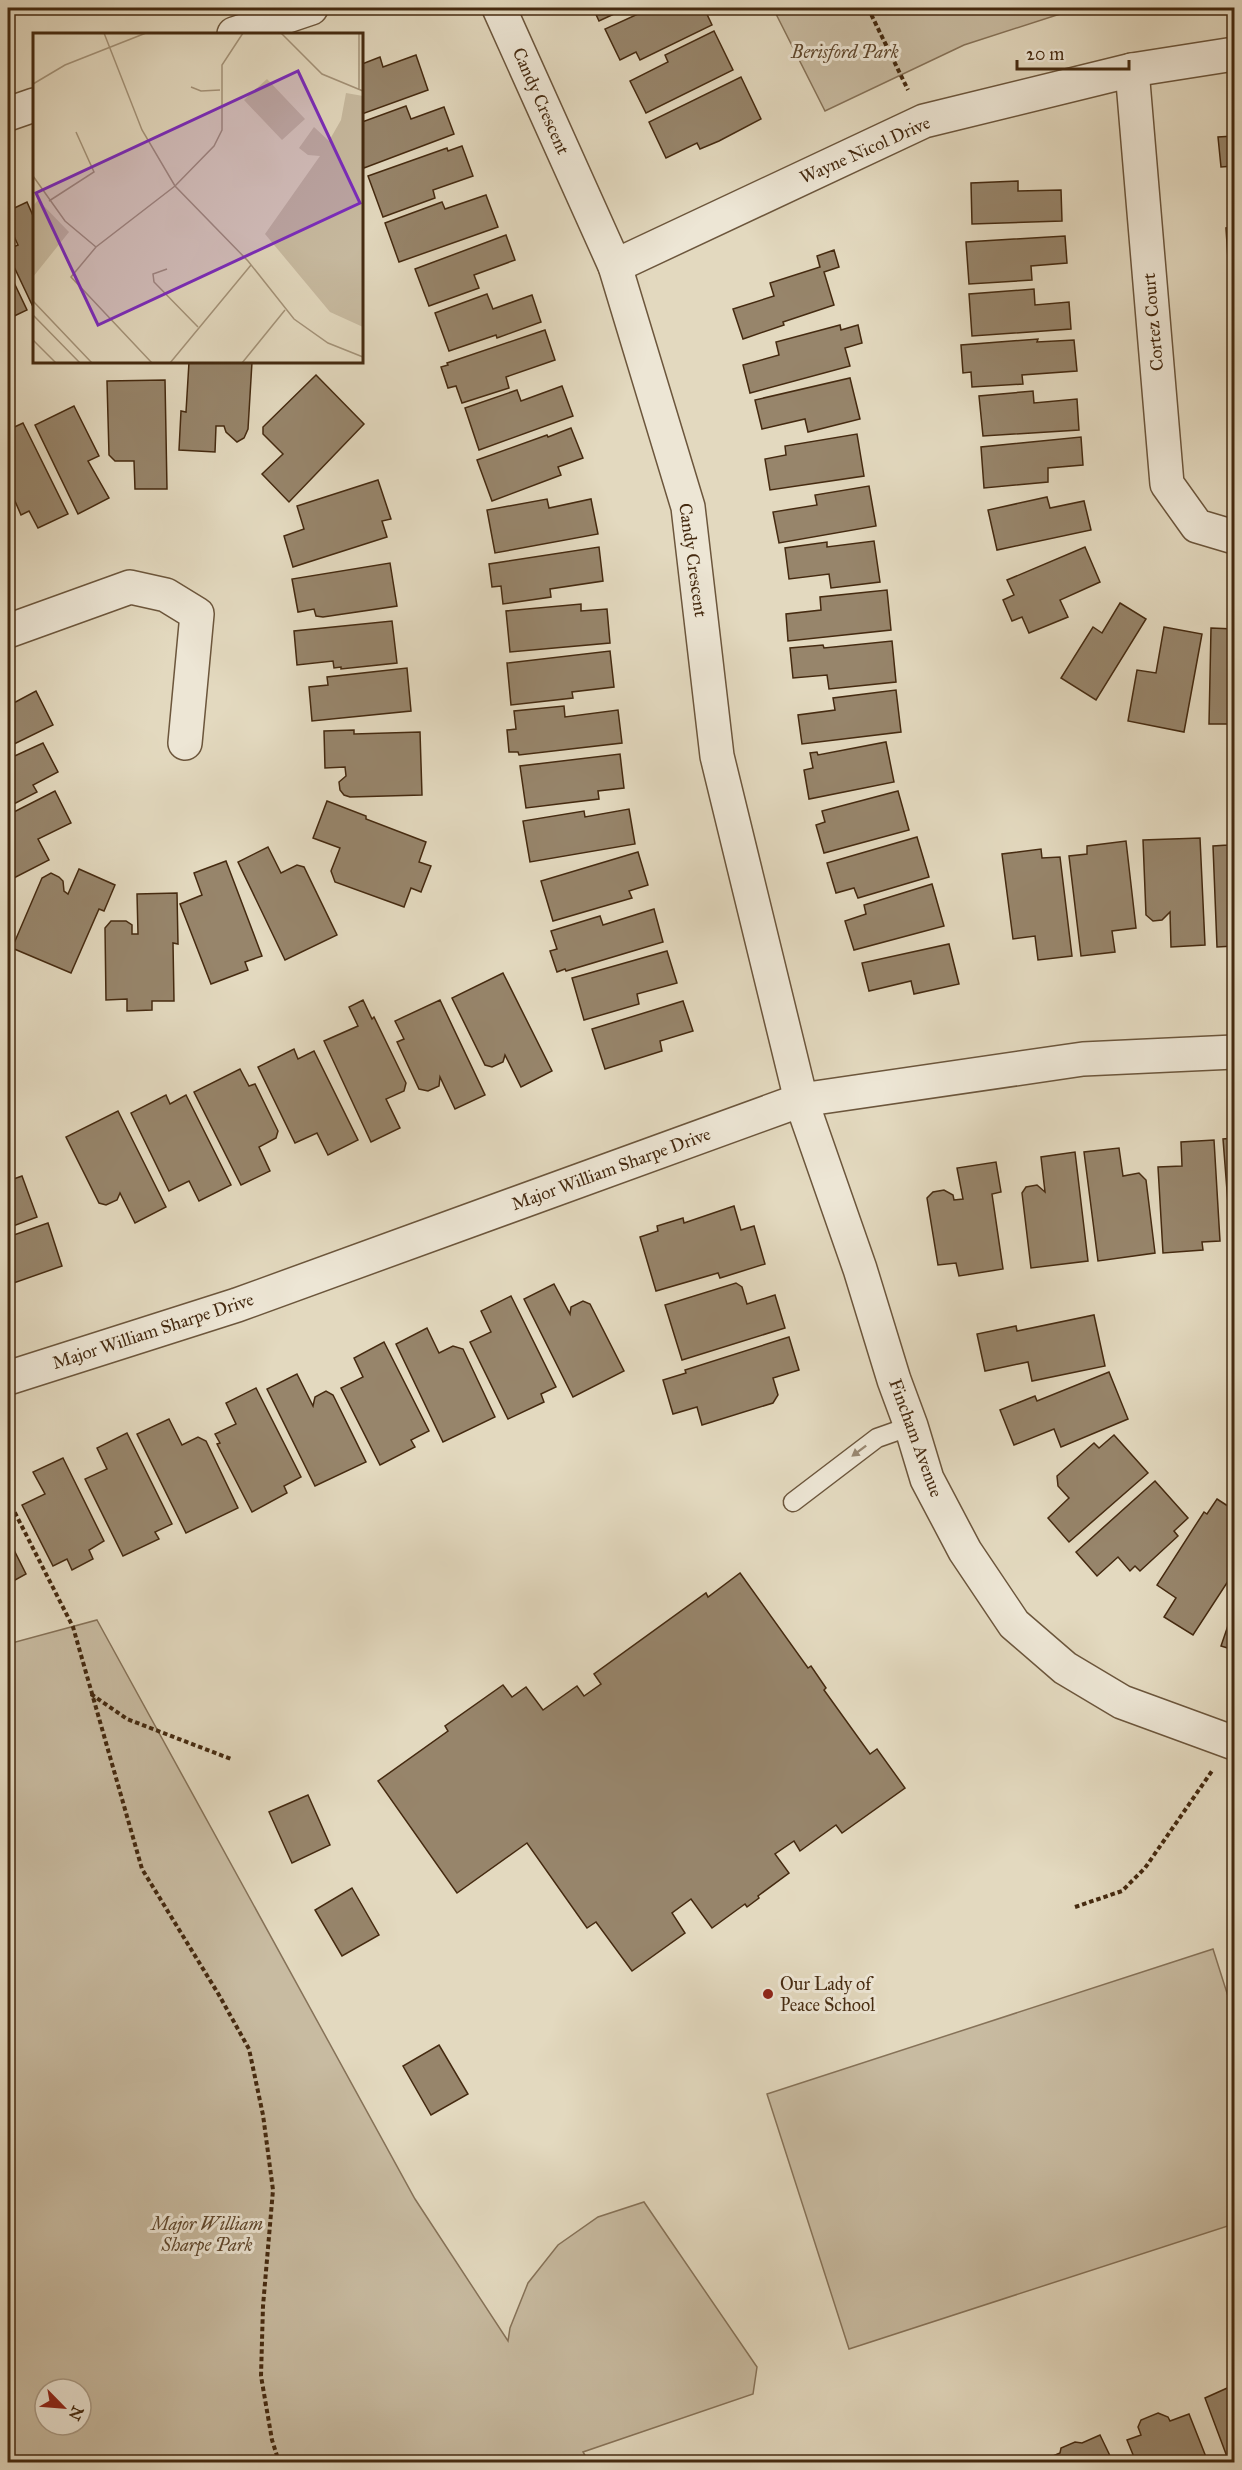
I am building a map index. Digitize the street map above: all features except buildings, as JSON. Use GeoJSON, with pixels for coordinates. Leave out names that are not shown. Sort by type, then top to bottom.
{"type":"FeatureCollection","features":[{"type":"Feature","properties":{"kind":"street"},"geometry":{"type":"LineString","coordinates":[[237,33],[310,8]]}},
{"type":"Feature","properties":{"kind":"street","name":"Candy Crescent"},"geometry":{"type":"LineString","coordinates":[[499,8],[615,266],[687,507],[717,756],[801,1100]]}},
{"type":"Feature","properties":{"kind":"street","name":"Wayne Nicol Drive"},"geometry":{"type":"LineString","coordinates":[[615,266],[924,121],[1132,70],[1234,54]]}},
{"type":"Feature","properties":{"kind":"street","name":"Cortez Court"},"geometry":{"type":"LineString","coordinates":[[1132,70],[1167,484],[1197,526],[1234,537]]}},
{"type":"Feature","properties":{"kind":"street"},"geometry":{"type":"LineString","coordinates":[[8,114],[33,105]]}},
{"type":"Feature","properties":{"kind":"street"},"geometry":{"type":"LineString","coordinates":[[8,631],[129,587],[166,595],[197,614],[185,743]]}},
{"type":"Feature","properties":{"kind":"street","name":"Major William Sharpe Drive"},"geometry":{"type":"LineString","coordinates":[[8,1378],[237,1305],[801,1100],[1083,1059],[1234,1052]]}},
{"type":"Feature","properties":{"kind":"street","name":"Fincham Avenue"},"geometry":{"type":"LineString","coordinates":[[801,1100],[860,1269],[927,1479],[964,1551],[1014,1624],[1065,1668],[1122,1702],[1233,1743]]}},
{"type":"Feature","properties":{"kind":"lane"},"geometry":{"type":"LineString","coordinates":[[793,1502],[877,1438],[911,1426]]}},
{"type":"Feature","properties":{"kind":"path"},"geometry":{"type":"LineString","coordinates":[[868,8],[924,121]]}},
{"type":"Feature","properties":{"kind":"path"},"geometry":{"type":"LineString","coordinates":[[8,1499],[73,1627],[142,1869],[219,1995],[249,2049],[263,2115],[273,2190],[263,2306],[261,2376],[272,2440],[279,2463]]}},
{"type":"Feature","properties":{"kind":"path"},"geometry":{"type":"LineString","coordinates":[[90,1693],[127,1719],[231,1759]]}},
{"type":"Feature","properties":{"kind":"path"},"geometry":{"type":"LineString","coordinates":[[1075,1907],[1122,1892],[1145,1868],[1233,1743]]}},
{"type":"Feature","properties":{"kind":"green space","name":"Berisford Park"},"geometry":{"type":"Polygon","coordinates":[[[773,8],[1091,8],[1060,14],[964,45],[825,111],[773,8]]]}},
{"type":"Feature","properties":{"kind":"green space","name":"Major William Sharpe Park"},"geometry":{"type":"Polygon","coordinates":[[[97,1620],[415,2199],[508,2341],[510,2328],[528,2283],[558,2245],[598,2217],[644,2202],[757,2367],[753,2394],[583,2452],[589,2462],[8,2462],[8,1644],[97,1620]]]}},
{"type":"Feature","properties":{"kind":"green space"},"geometry":{"type":"Polygon","coordinates":[[[1213,1949],[1234,2015],[1234,2224],[849,2349],[767,2094],[1213,1949]]]}},
{"type":"Feature","properties":{"kind":"place","name":"Our Lady of Peace School"},"geometry":{"type":"Point","coordinates":[768,1994]}}]}
